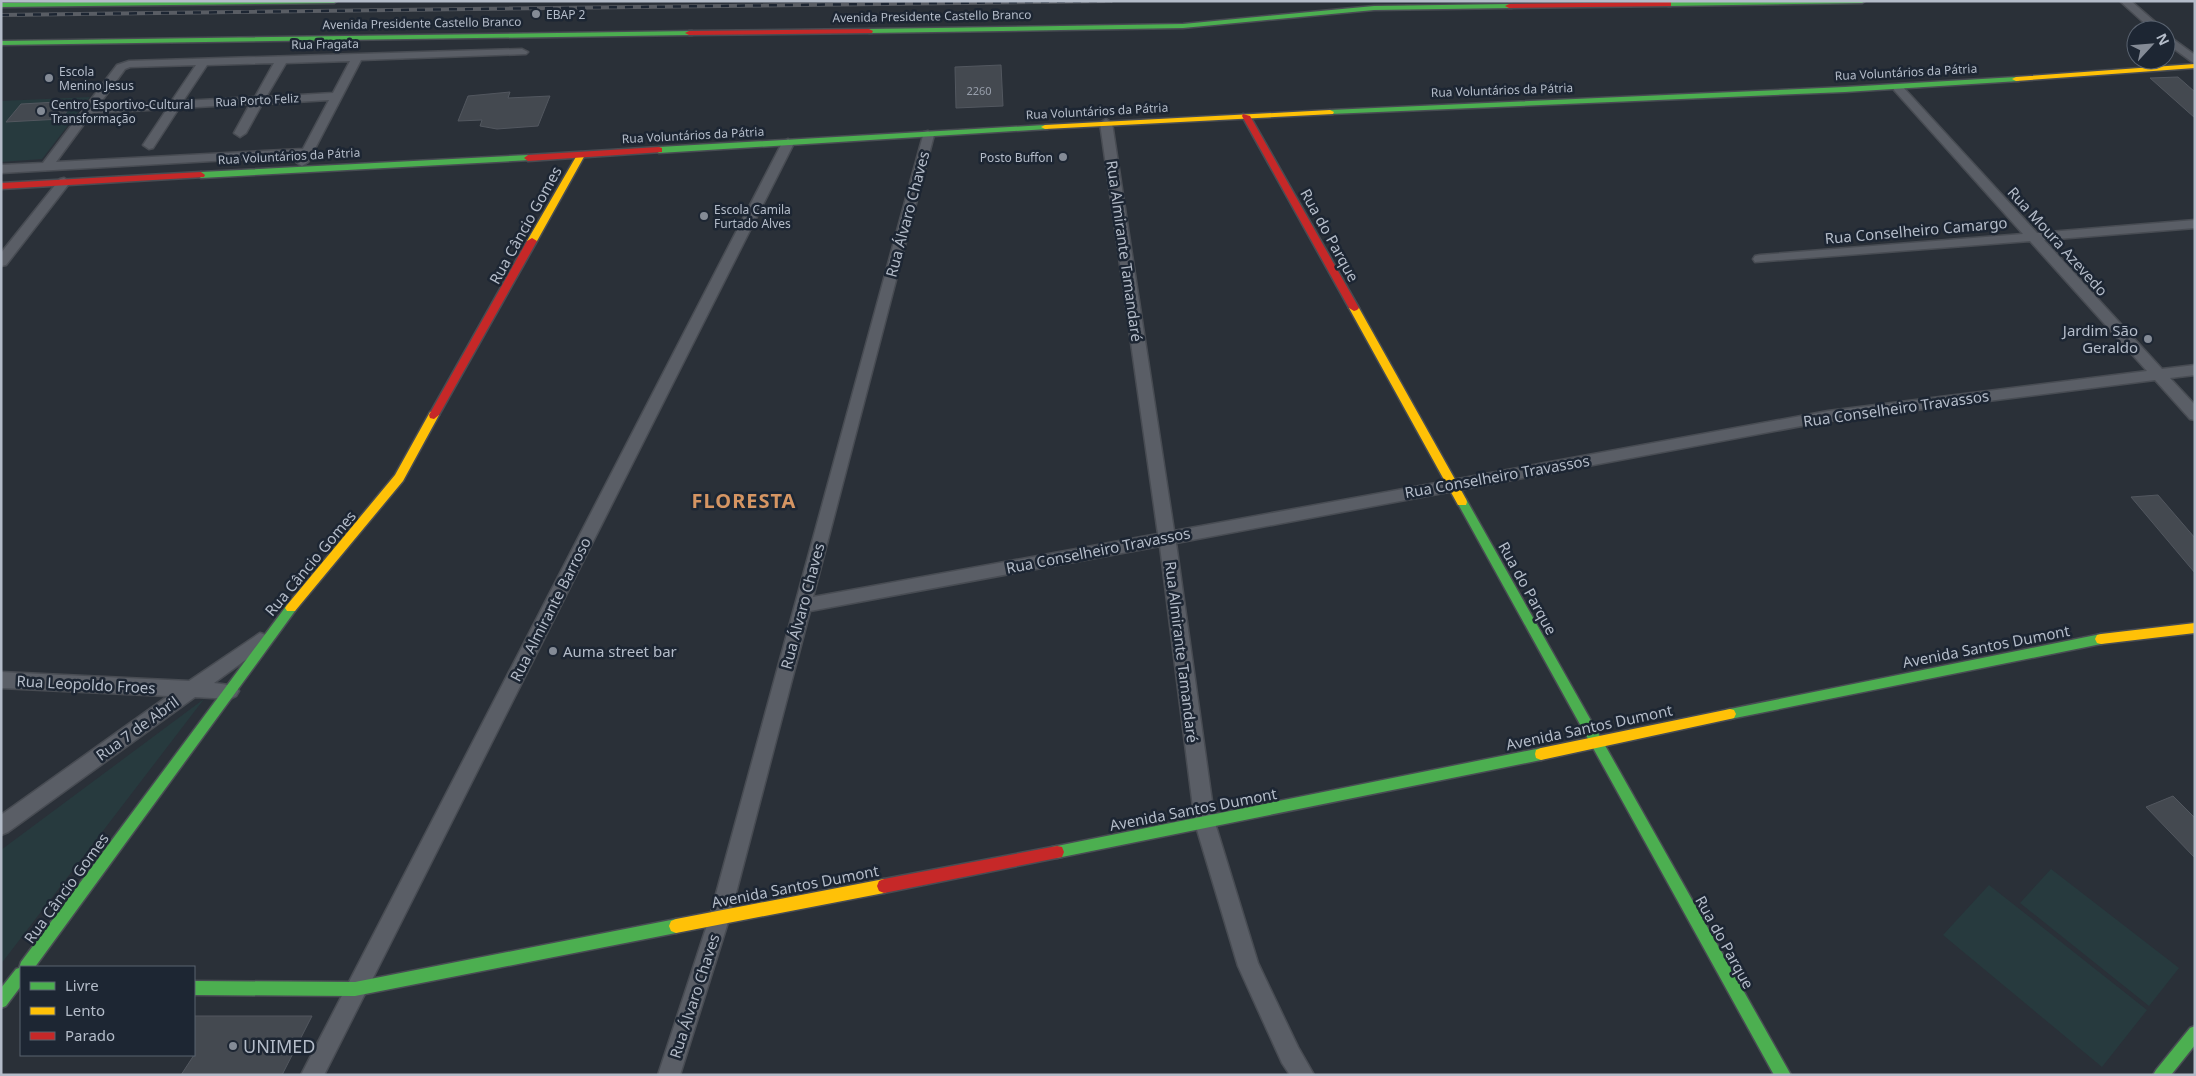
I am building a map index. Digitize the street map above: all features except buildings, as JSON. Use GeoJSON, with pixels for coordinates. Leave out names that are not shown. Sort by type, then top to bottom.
{"type":"FeatureCollection","features":[{"type":"Feature","properties":{"kind":"main road","name":"Avenida Presidente Castello Branco"},"geometry":{"type":"LineString","coordinates":[[1,6],[334,1]]}},
{"type":"Feature","properties":{"kind":"main road","name":"Avenida Presidente Castello Branco"},"geometry":{"type":"LineString","coordinates":[[1,43],[1183,26],[1374,8],[1862,1]]}},
{"type":"Feature","properties":{"kind":"main road","name":"Rua Voluntários da Pátria"},"geometry":{"type":"LineString","coordinates":[[1,186],[299,168],[581,155],[1106,123],[1516,102],[1898,88],[2193,67]]}},
{"type":"Feature","properties":{"kind":"main road","name":"Rua do Parque"},"geometry":{"type":"LineString","coordinates":[[1246,116],[1783,1075]]}},
{"type":"Feature","properties":{"kind":"main road","name":"Rua Câncio Gomes"},"geometry":{"type":"LineString","coordinates":[[27,966],[230,691],[272,631],[399,478],[581,155]]}},
{"type":"Feature","properties":{"kind":"main road","name":"Avenida Santos Dumont"},"geometry":{"type":"LineString","coordinates":[[195,988],[355,989],[1205,822],[2086,641],[2195,628]]}},
{"type":"Feature","properties":{"kind":"main road"},"geometry":{"type":"LineString","coordinates":[[1,1001],[20,975]]}},
{"type":"Feature","properties":{"kind":"main road"},"geometry":{"type":"LineString","coordinates":[[1,1008],[15,1004]]}},
{"type":"Feature","properties":{"kind":"main road"},"geometry":{"type":"LineString","coordinates":[[2161,1075],[2195,1033]]}},
{"type":"Feature","properties":{"kind":"street"},"geometry":{"type":"LineString","coordinates":[[2113,2],[2134,20]]}},
{"type":"Feature","properties":{"kind":"street"},"geometry":{"type":"LineString","coordinates":[[2126,2],[2147,20]]}},
{"type":"Feature","properties":{"kind":"street"},"geometry":{"type":"LineString","coordinates":[[2176,48],[2193,67]]}},
{"type":"Feature","properties":{"kind":"street","name":"Rua Fragata"},"geometry":{"type":"LineString","coordinates":[[88,110],[121,67],[128,64],[522,52]]}},
{"type":"Feature","properties":{"kind":"street"},"geometry":{"type":"LineString","coordinates":[[2176,55],[2193,67]]}},
{"type":"Feature","properties":{"kind":"street"},"geometry":{"type":"LineString","coordinates":[[299,168],[357,58]]}},
{"type":"Feature","properties":{"kind":"street"},"geometry":{"type":"LineString","coordinates":[[240,133],[282,59]]}},
{"type":"Feature","properties":{"kind":"street"},"geometry":{"type":"LineString","coordinates":[[148,145],[204,61]]}},
{"type":"Feature","properties":{"kind":"street","name":"Rua Moura Azevedo"},"geometry":{"type":"LineString","coordinates":[[1898,88],[2195,415]]}},
{"type":"Feature","properties":{"kind":"street","name":"Rua Porto Feliz"},"geometry":{"type":"LineString","coordinates":[[88,110],[337,96]]}},
{"type":"Feature","properties":{"kind":"street"},"geometry":{"type":"LineString","coordinates":[[46,167],[88,110]]}},
{"type":"Feature","properties":{"kind":"street","name":"Rua Almirante Tamandaré"},"geometry":{"type":"LineString","coordinates":[[1106,123],[1167,537],[1205,822],[1248,966],[1290,1055],[1303,1075]]}},
{"type":"Feature","properties":{"kind":"street","name":"Rua Álvaro Chaves"},"geometry":{"type":"LineString","coordinates":[[669,1075],[720,916],[928,135]]}},
{"type":"Feature","properties":{"kind":"street","name":"Rua Almirante Barroso"},"geometry":{"type":"LineString","coordinates":[[312,1075],[788,143]]}},
{"type":"Feature","properties":{"kind":"street"},"geometry":{"type":"LineString","coordinates":[[1,170],[307,152]]}},
{"type":"Feature","properties":{"kind":"street"},"geometry":{"type":"LineString","coordinates":[[1,262],[64,182]]}},
{"type":"Feature","properties":{"kind":"street","name":"Rua Conselheiro Camargo"},"geometry":{"type":"LineString","coordinates":[[1760,258],[2195,224]]}},
{"type":"Feature","properties":{"kind":"street","name":"Rua Conselheiro Travassos"},"geometry":{"type":"LineString","coordinates":[[802,606],[1452,484],[1828,416],[2195,370]]}},
{"type":"Feature","properties":{"kind":"street","name":"Rua 7 de Abril"},"geometry":{"type":"LineString","coordinates":[[1,826],[272,631]]}},
{"type":"Feature","properties":{"kind":"street","name":"Rua Leopoldo Froes"},"geometry":{"type":"LineString","coordinates":[[1,680],[230,691]]}},
{"type":"Feature","properties":{"kind":"green space"},"geometry":{"type":"Polygon","coordinates":[[[90,97],[42,159],[1,162],[1,101],[90,97]]]}},
{"type":"Feature","properties":{"kind":"green space"},"geometry":{"type":"Polygon","coordinates":[[[204,699],[1,964],[1,850],[204,699]]]}},
{"type":"Feature","properties":{"kind":"green space"},"geometry":{"type":"Polygon","coordinates":[[[2051,869],[2179,968],[2149,1006],[2020,903],[2051,869]]]}},
{"type":"Feature","properties":{"kind":"green space"},"geometry":{"type":"Polygon","coordinates":[[[1989,885],[2147,1010],[2102,1067],[1943,935],[1989,885]]]}},
{"type":"Feature","properties":{"kind":"railway"},"geometry":{"type":"LineString","coordinates":[[1,15],[1111,1]]}},
{"type":"Feature","properties":{"kind":"traffic: fast"},"geometry":{"type":"LineString","coordinates":[[1,5],[334,1]]}},
{"type":"Feature","properties":{"kind":"traffic: fast"},"geometry":{"type":"LineString","coordinates":[[1668,4],[1862,1]]}},
{"type":"Feature","properties":{"kind":"traffic: fast"},"geometry":{"type":"LineString","coordinates":[[869,31],[1183,26],[1374,8],[1509,6]]}},
{"type":"Feature","properties":{"kind":"traffic: fast"},"geometry":{"type":"LineString","coordinates":[[1,43],[689,33]]}},
{"type":"Feature","properties":{"kind":"traffic: fast"},"geometry":{"type":"LineString","coordinates":[[1330,112],[1845,90],[2016,79]]}},
{"type":"Feature","properties":{"kind":"traffic: fast"},"geometry":{"type":"LineString","coordinates":[[659,150],[1045,127]]}},
{"type":"Feature","properties":{"kind":"traffic: fast"},"geometry":{"type":"LineString","coordinates":[[201,175],[528,158]]}},
{"type":"Feature","properties":{"kind":"traffic: fast"},"geometry":{"type":"LineString","coordinates":[[1462,502],[1783,1075]]}},
{"type":"Feature","properties":{"kind":"traffic: fast"},"geometry":{"type":"LineString","coordinates":[[27,966],[291,608]]}},
{"type":"Feature","properties":{"kind":"traffic: fast"},"geometry":{"type":"LineString","coordinates":[[1730,714],[2101,639]]}},
{"type":"Feature","properties":{"kind":"traffic: fast"},"geometry":{"type":"LineString","coordinates":[[1057,852],[1541,754]]}},
{"type":"Feature","properties":{"kind":"traffic: fast"},"geometry":{"type":"LineString","coordinates":[[195,988],[355,989],[676,926]]}},
{"type":"Feature","properties":{"kind":"traffic: fast"},"geometry":{"type":"LineString","coordinates":[[1,1001],[20,975]]}},
{"type":"Feature","properties":{"kind":"traffic: fast"},"geometry":{"type":"LineString","coordinates":[[2161,1075],[2195,1033]]}},
{"type":"Feature","properties":{"kind":"traffic: slow"},"geometry":{"type":"LineString","coordinates":[[2016,79],[2195,66]]}},
{"type":"Feature","properties":{"kind":"traffic: slow"},"geometry":{"type":"LineString","coordinates":[[1045,127],[1330,112]]}},
{"type":"Feature","properties":{"kind":"traffic: slow"},"geometry":{"type":"LineString","coordinates":[[532,241],[581,155]]}},
{"type":"Feature","properties":{"kind":"traffic: slow"},"geometry":{"type":"LineString","coordinates":[[1354,308],[1462,502]]}},
{"type":"Feature","properties":{"kind":"traffic: slow"},"geometry":{"type":"LineString","coordinates":[[291,608],[399,478],[434,415]]}},
{"type":"Feature","properties":{"kind":"traffic: slow"},"geometry":{"type":"LineString","coordinates":[[2101,639],[2195,628]]}},
{"type":"Feature","properties":{"kind":"traffic: slow"},"geometry":{"type":"LineString","coordinates":[[1541,754],[1730,714]]}},
{"type":"Feature","properties":{"kind":"traffic: slow"},"geometry":{"type":"LineString","coordinates":[[676,926],[884,886]]}},
{"type":"Feature","properties":{"kind":"traffic: jam"},"geometry":{"type":"LineString","coordinates":[[1509,6],[1668,4]]}},
{"type":"Feature","properties":{"kind":"traffic: jam"},"geometry":{"type":"LineString","coordinates":[[689,33],[869,31]]}},
{"type":"Feature","properties":{"kind":"traffic: jam"},"geometry":{"type":"LineString","coordinates":[[1246,116],[1354,308]]}},
{"type":"Feature","properties":{"kind":"traffic: jam"},"geometry":{"type":"LineString","coordinates":[[528,158],[659,150]]}},
{"type":"Feature","properties":{"kind":"traffic: jam"},"geometry":{"type":"LineString","coordinates":[[1,186],[201,175]]}},
{"type":"Feature","properties":{"kind":"traffic: jam"},"geometry":{"type":"LineString","coordinates":[[434,415],[532,241]]}},
{"type":"Feature","properties":{"kind":"traffic: jam"},"geometry":{"type":"LineString","coordinates":[[884,886],[1057,852]]}},
{"type":"Feature","properties":{"kind":"place","name":"EBAP 2"},"geometry":{"type":"Point","coordinates":[536,14]}},
{"type":"Feature","properties":{"kind":"place","name":"Escola Menino Jesus"},"geometry":{"type":"Point","coordinates":[49,78]}},
{"type":"Feature","properties":{"kind":"place","name":"Centro Esportivo-Cultural Transformação"},"geometry":{"type":"Point","coordinates":[41,111]}},
{"type":"Feature","properties":{"kind":"place","name":"Posto Buffon"},"geometry":{"type":"Point","coordinates":[1063,157]}},
{"type":"Feature","properties":{"kind":"place","name":"Escola Camila Furtado Alves"},"geometry":{"type":"Point","coordinates":[704,216]}},
{"type":"Feature","properties":{"kind":"place","name":"Jardim São Geraldo"},"geometry":{"type":"Point","coordinates":[2148,339]}},
{"type":"Feature","properties":{"kind":"place","name":"Auma street bar"},"geometry":{"type":"Point","coordinates":[553,651]}},
{"type":"Feature","properties":{"kind":"place","name":"UNIMED"},"geometry":{"type":"Point","coordinates":[233,1046]}},
{"type":"Feature","properties":{"kind":"district","name":"FLORESTA"},"geometry":{"type":"Point","coordinates":[744,500]}}]}
